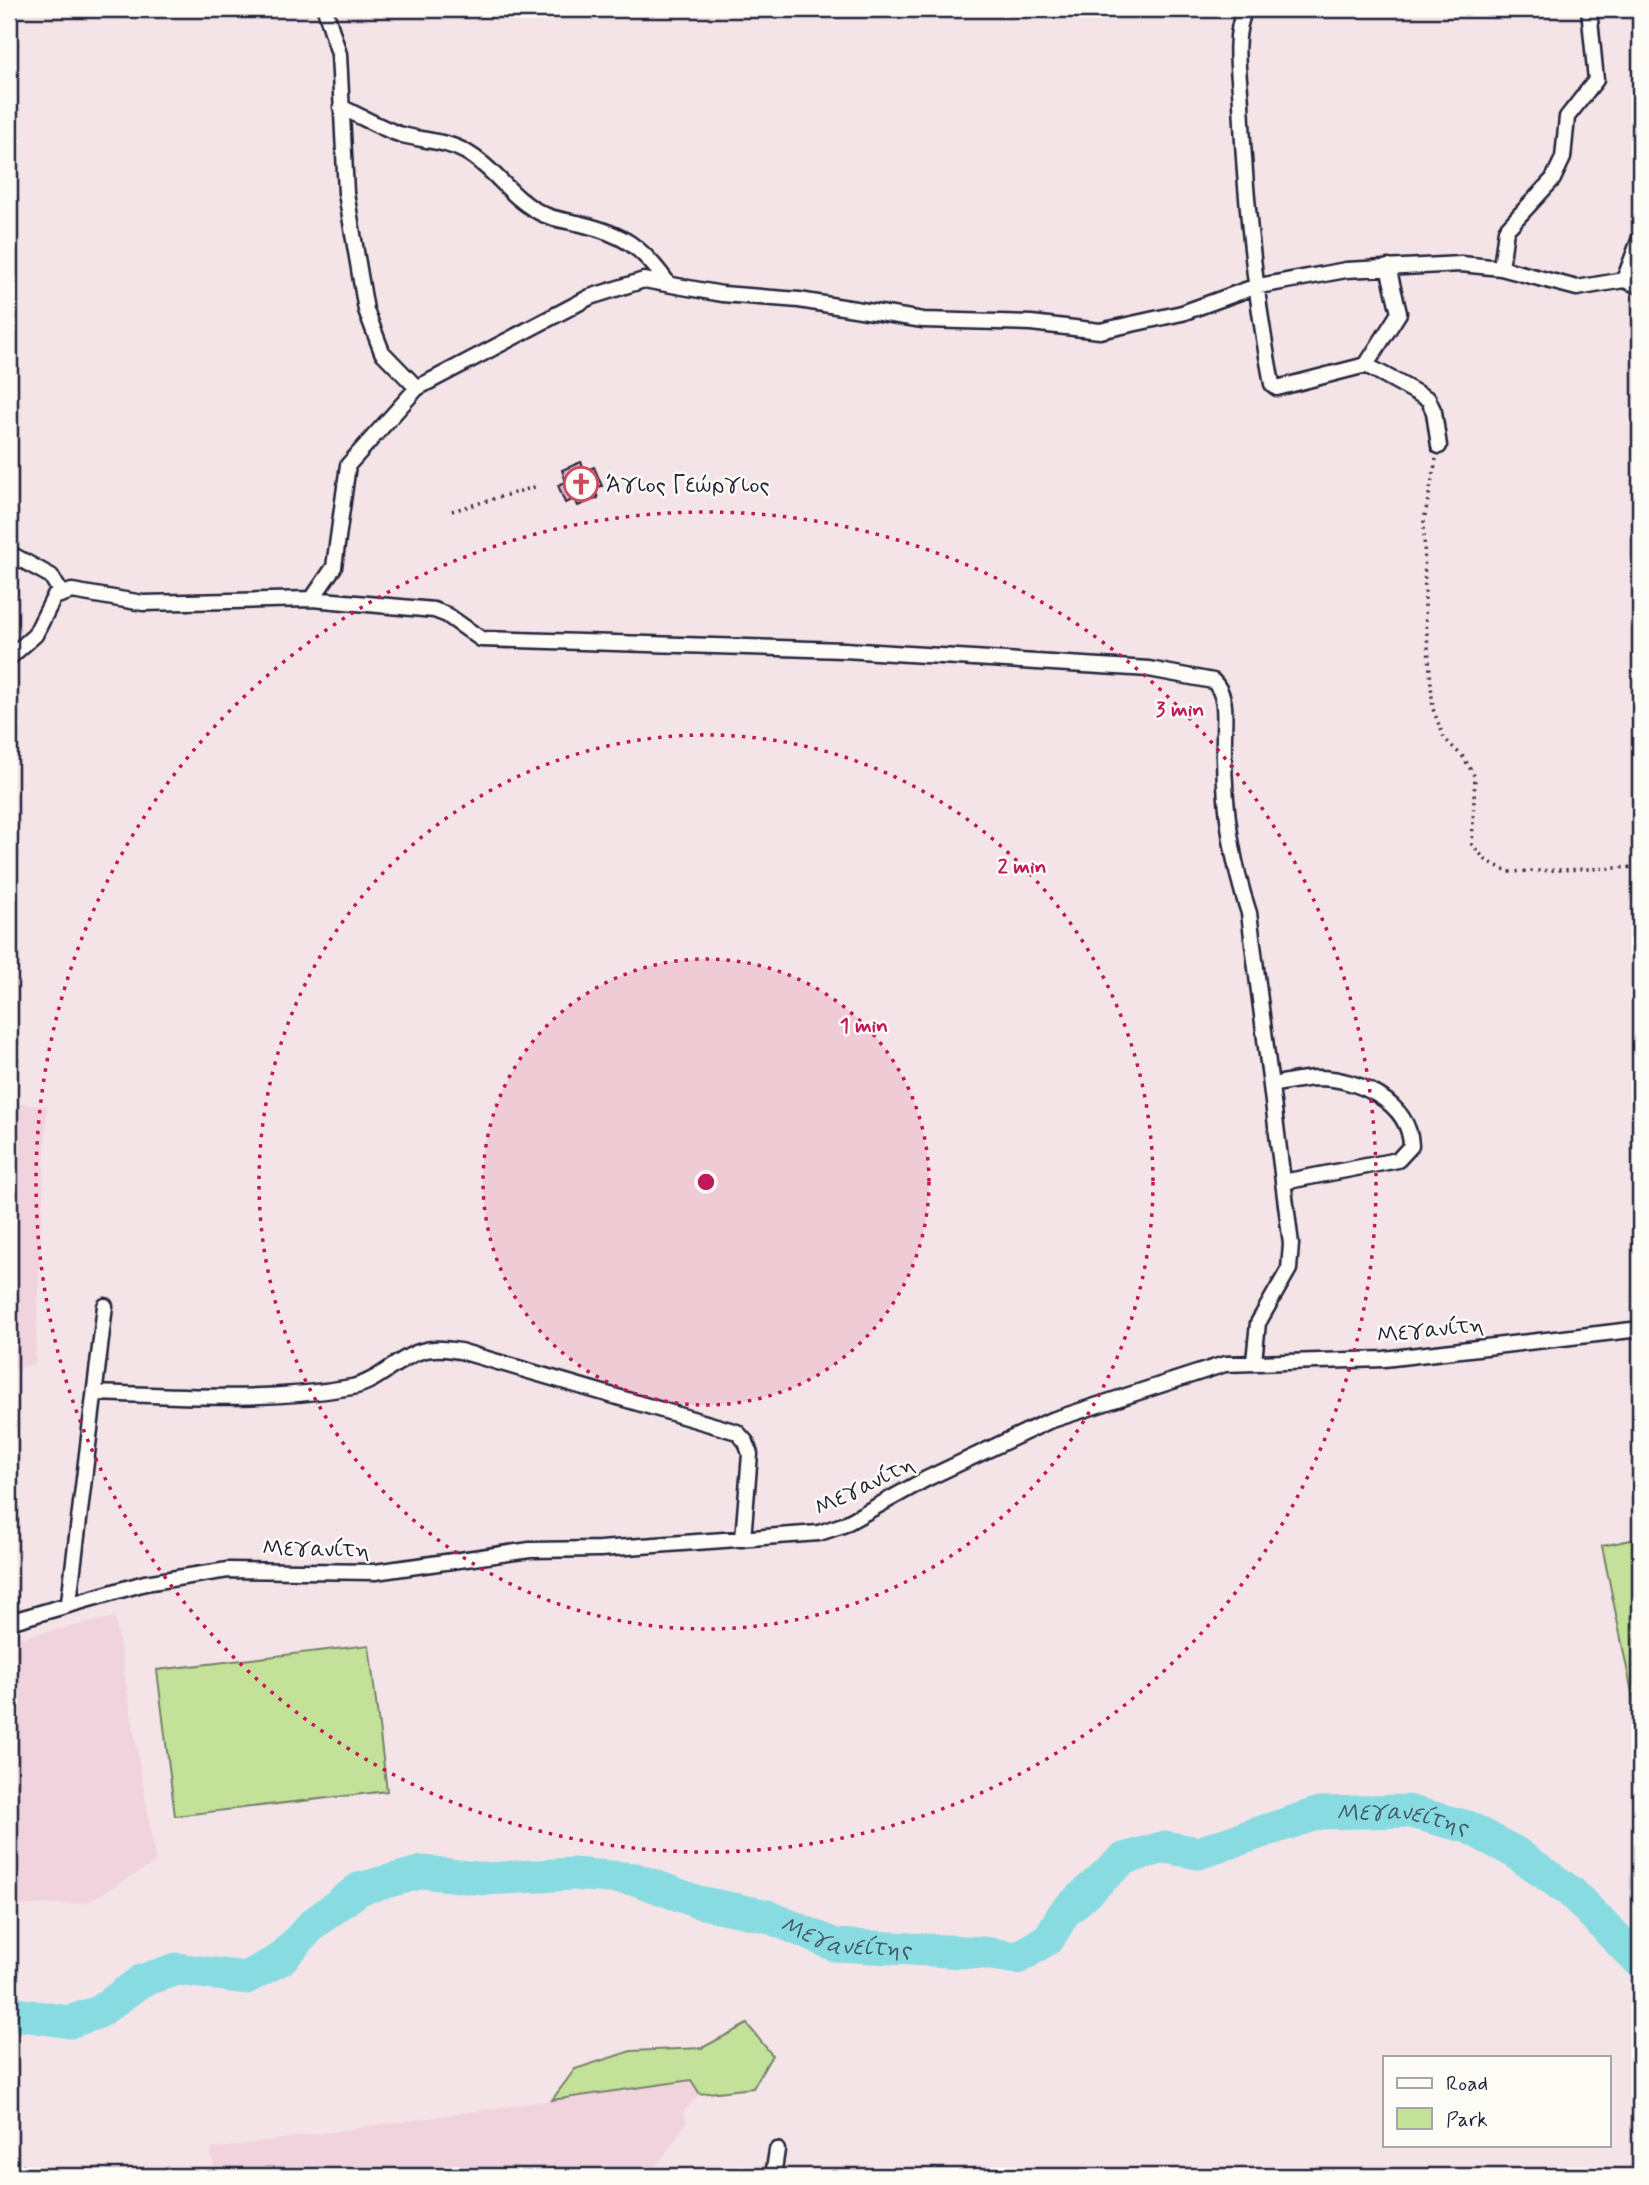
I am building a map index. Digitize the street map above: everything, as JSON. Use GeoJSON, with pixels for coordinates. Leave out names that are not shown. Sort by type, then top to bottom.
{"type":"FeatureCollection","features":[{"type":"Feature","properties":{"kind":"street"},"geometry":{"type":"LineString","coordinates":[[325,9],[339,54],[346,193],[366,310],[382,352],[417,388]]}},
{"type":"Feature","properties":{"kind":"street"},"geometry":{"type":"LineString","coordinates":[[1245,9],[1237,33],[1243,170],[1254,287],[1272,384],[1277,387],[1360,369],[1366,365],[1399,313],[1388,267]]}},
{"type":"Feature","properties":{"kind":"street"},"geometry":{"type":"LineString","coordinates":[[1501,268],[1506,230],[1553,179],[1563,158],[1567,117],[1594,84],[1597,67],[1589,9]]}},
{"type":"Feature","properties":{"kind":"street"},"geometry":{"type":"LineString","coordinates":[[341,107],[401,134],[442,142],[463,150],[483,164],[517,198],[545,215],[603,230],[636,246],[647,255],[667,282]]}},
{"type":"Feature","properties":{"kind":"street"},"geometry":{"type":"LineString","coordinates":[[1624,281],[1640,238]]}},
{"type":"Feature","properties":{"kind":"street"},"geometry":{"type":"LineString","coordinates":[[312,599],[334,567],[348,465],[417,388],[602,292],[644,280],[722,294],[799,300],[923,320],[1031,323],[1100,331],[1182,313],[1254,287],[1336,272],[1388,267],[1447,263],[1501,268],[1577,288],[1624,281],[1640,286]]}},
{"type":"Feature","properties":{"kind":"street"},"geometry":{"type":"LineString","coordinates":[[1366,365],[1428,399],[1434,412],[1439,446]]}},
{"type":"Feature","properties":{"kind":"street"},"geometry":{"type":"LineString","coordinates":[[9,553],[51,576],[61,593]]}},
{"type":"Feature","properties":{"kind":"street"},"geometry":{"type":"LineString","coordinates":[[9,658],[35,635],[51,601],[61,593],[72,591],[143,603],[312,599],[440,612],[481,639],[844,650],[1149,669],[1213,681],[1221,688],[1224,705],[1224,788],[1238,879],[1249,913],[1292,1256],[1284,1280],[1258,1323],[1255,1361]]}},
{"type":"Feature","properties":{"kind":"street"},"geometry":{"type":"LineString","coordinates":[[1272,1085],[1318,1078],[1353,1085],[1397,1108],[1411,1135],[1411,1146],[1398,1160],[1283,1182]]}},
{"type":"Feature","properties":{"kind":"street"},"geometry":{"type":"LineString","coordinates":[[69,1602],[105,1306]]}},
{"type":"Feature","properties":{"kind":"street","name":"Μεγανίτη"},"geometry":{"type":"LineString","coordinates":[[9,1622],[69,1602],[145,1583],[228,1570],[375,1572],[530,1550],[803,1536],[830,1530],[1049,1420],[1206,1369],[1255,1361],[1384,1359],[1640,1329]]}},
{"type":"Feature","properties":{"kind":"street"},"geometry":{"type":"LineString","coordinates":[[95,1393],[241,1398],[303,1394],[355,1386],[378,1378],[409,1356],[432,1348],[460,1351],[737,1432],[746,1442],[750,1454],[743,1539]]}},
{"type":"Feature","properties":{"kind":"street"},"geometry":{"type":"LineString","coordinates":[[773,2176],[777,2150]]}},
{"type":"Feature","properties":{"kind":"path"},"geometry":{"type":"LineString","coordinates":[[1439,446],[1424,520],[1427,634],[1433,709],[1444,738],[1464,758],[1475,777],[1472,845],[1486,860],[1508,872],[1640,867]]}},
{"type":"Feature","properties":{"kind":"path"},"geometry":{"type":"LineString","coordinates":[[452,511],[538,486]]}},
{"type":"Feature","properties":{"kind":"path"},"geometry":{"type":"LineString","coordinates":[[9,2160],[51,2176]]}},
{"type":"Feature","properties":{"kind":"shaded area"},"geometry":{"type":"Polygon","coordinates":[[[9,1103],[47,1106],[35,1364],[9,1370],[9,1103]]]}},
{"type":"Feature","properties":{"kind":"shaded area"},"geometry":{"type":"Polygon","coordinates":[[[115,1617],[156,1862],[86,1903],[9,1906],[9,1640],[115,1617]]]}},
{"type":"Feature","properties":{"kind":"shaded area"},"geometry":{"type":"Polygon","coordinates":[[[692,2080],[700,2094],[683,2112],[687,2122],[650,2176],[199,2176],[215,2174],[211,2149],[692,2080]]]}},
{"type":"Feature","properties":{"kind":"green space"},"geometry":{"type":"Polygon","coordinates":[[[1640,1538],[1640,1732],[1602,1546],[1640,1538]]]}},
{"type":"Feature","properties":{"kind":"green space"},"geometry":{"type":"Polygon","coordinates":[[[369,1645],[387,1791],[175,1816],[157,1670],[369,1645]]]}},
{"type":"Feature","properties":{"kind":"green space"},"geometry":{"type":"Polygon","coordinates":[[[747,2024],[772,2055],[753,2088],[700,2094],[691,2080],[552,2100],[575,2069],[631,2051],[702,2048],[747,2024]]]}},
{"type":"Feature","properties":{"kind":"building","name":"Άγιος Γεώργιος"},"geometry":{"type":"Polygon","coordinates":[[[581,462],[585,471],[594,467],[602,486],[594,488],[598,498],[578,506],[575,499],[565,503],[558,485],[566,482],[562,470],[581,462]]]}},
{"type":"Feature","properties":{"kind":"waterway","name":"Μεγανείτης"},"geometry":{"type":"LineString","coordinates":[[9,2009],[17,2014],[69,2022],[99,2012],[141,1981],[177,1969],[246,1978],[281,1959],[313,1924],[359,1889],[423,1872],[485,1879],[572,1874],[635,1879],[698,1902],[767,1916],[835,1945],[984,1953],[1018,1958],[1049,1938],[1064,1913],[1123,1859],[1165,1847],[1198,1853],[1319,1813],[1407,1811],[1468,1827],[1516,1853],[1572,1893],[1640,1963]]}},
{"type":"Feature","properties":{"kind":"place","name":"Άγιος Γεώργιος"},"geometry":{"type":"Point","coordinates":[581,484]}}]}
